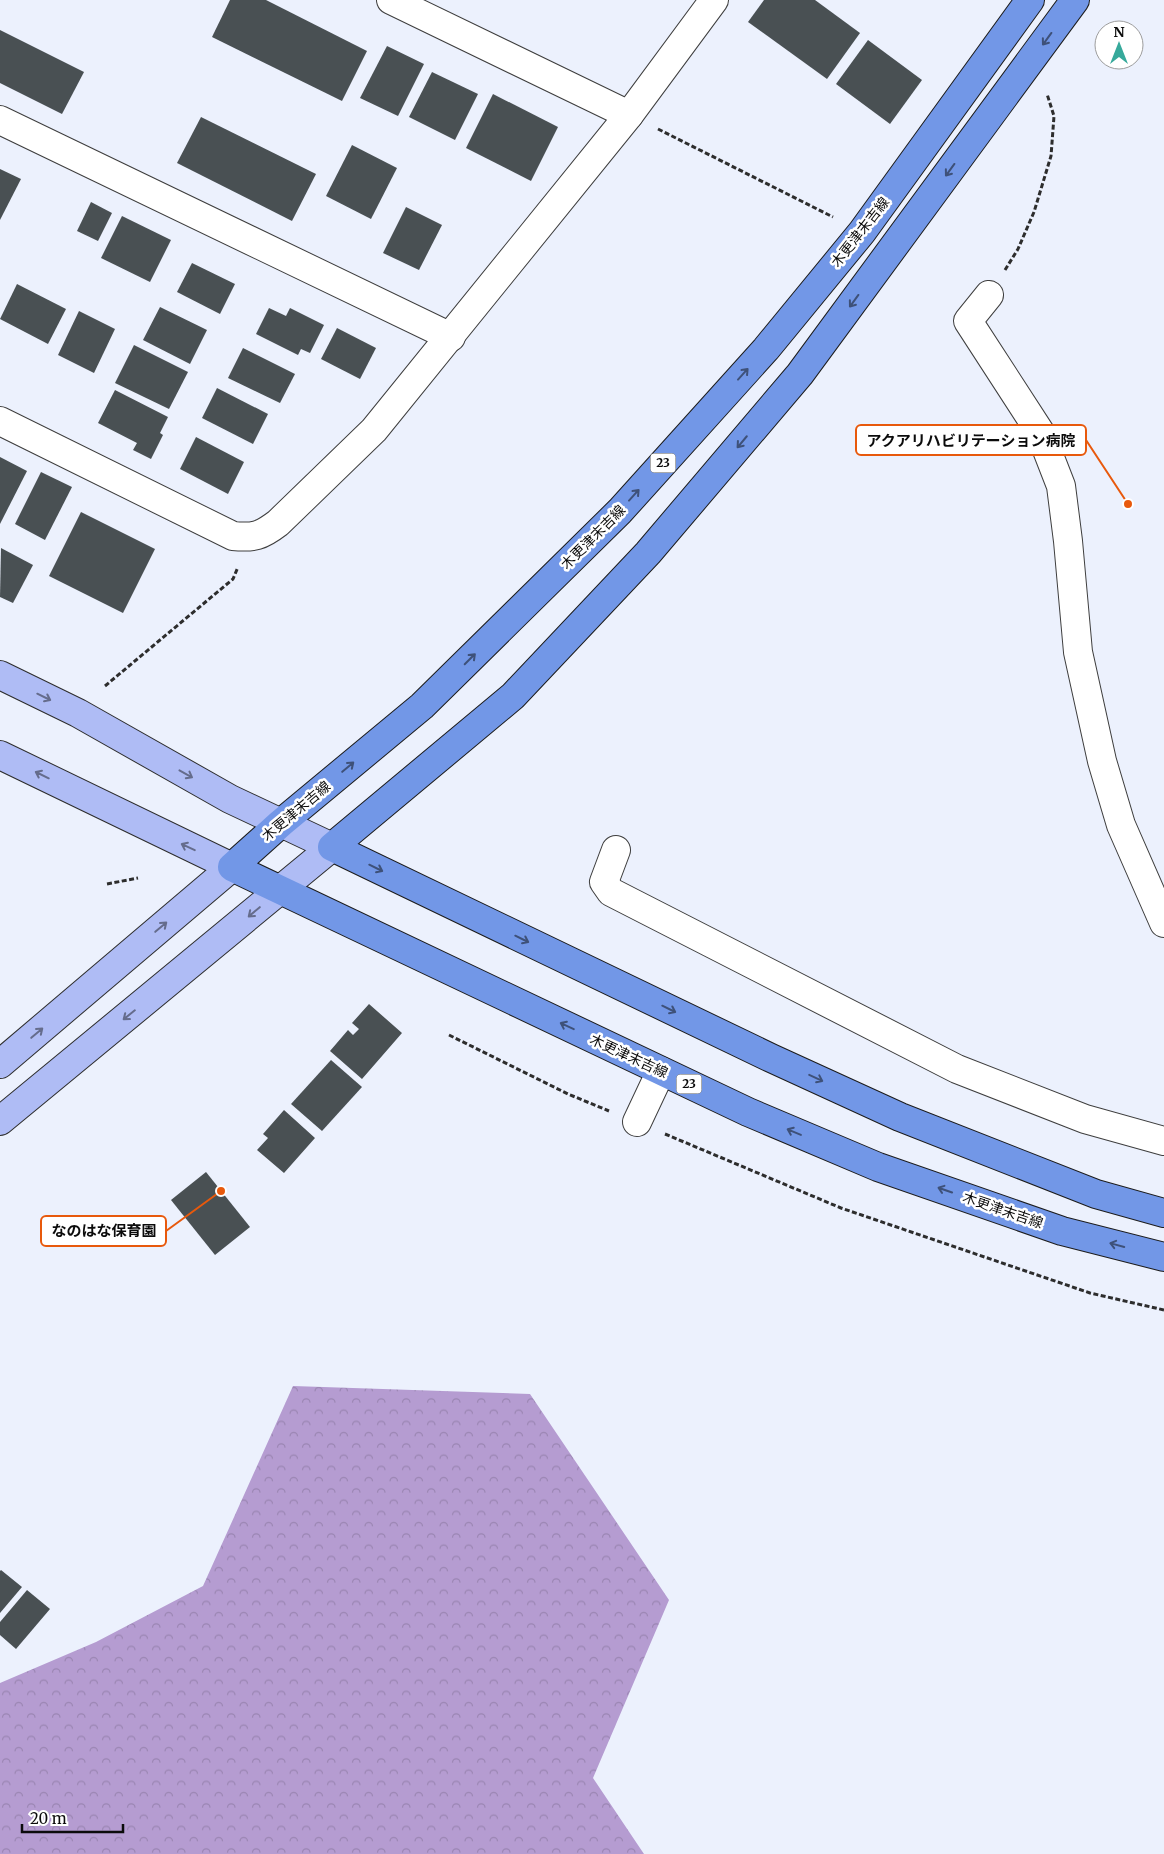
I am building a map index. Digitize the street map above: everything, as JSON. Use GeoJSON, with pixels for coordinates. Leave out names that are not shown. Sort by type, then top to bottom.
{"type":"FeatureCollection","features":[{"type":"Feature","properties":{"kind":"main road","name":"木更津末吉線"},"geometry":{"type":"LineString","coordinates":[[1030,0],[862,232],[766,349],[620,511],[422,706],[281,823],[232,867],[748,1112],[878,1167],[1062,1230],[1164,1257]]}},
{"type":"Feature","properties":{"kind":"main road"},"geometry":{"type":"LineString","coordinates":[[1076,0],[800,374],[648,553],[513,696],[332,847],[771,1058],[900,1117],[1096,1194],[1164,1213]]}},
{"type":"Feature","properties":{"kind":"street"},"geometry":{"type":"LineString","coordinates":[[391,0],[629,115]]}},
{"type":"Feature","properties":{"kind":"street"},"geometry":{"type":"LineString","coordinates":[[0,421],[233,536],[251,537],[265,533],[278,523],[374,430],[629,115],[714,0]]}},
{"type":"Feature","properties":{"kind":"street"},"geometry":{"type":"LineString","coordinates":[[0,120],[451,337]]}},
{"type":"Feature","properties":{"kind":"street"},"geometry":{"type":"LineString","coordinates":[[989,295],[968,322],[1040,432],[1060,486],[1068,541],[1078,652],[1102,761],[1121,825],[1164,923]]}},
{"type":"Feature","properties":{"kind":"street"},"geometry":{"type":"LineString","coordinates":[[0,675],[78,713],[230,799],[332,847],[0,1121]]}},
{"type":"Feature","properties":{"kind":"street"},"geometry":{"type":"LineString","coordinates":[[0,755],[232,867],[0,1064]]}},
{"type":"Feature","properties":{"kind":"street"},"geometry":{"type":"LineString","coordinates":[[616,850],[604,882],[611,892],[957,1069],[1085,1119],[1164,1141]]}},
{"type":"Feature","properties":{"kind":"street"},"geometry":{"type":"LineString","coordinates":[[637,1122],[661,1071]]}},
{"type":"Feature","properties":{"kind":"path"},"geometry":{"type":"LineString","coordinates":[[989,295],[1018,249],[1034,212],[1051,156],[1054,116],[1047,94]]}},
{"type":"Feature","properties":{"kind":"path"},"geometry":{"type":"LineString","coordinates":[[629,115],[862,232]]}},
{"type":"Feature","properties":{"kind":"path"},"geometry":{"type":"LineString","coordinates":[[105,686],[233,579],[251,537]]}},
{"type":"Feature","properties":{"kind":"path"},"geometry":{"type":"LineString","coordinates":[[106,884],[138,878]]}},
{"type":"Feature","properties":{"kind":"path"},"geometry":{"type":"LineString","coordinates":[[449,1035],[568,1094],[841,1208],[1090,1293],[1164,1310]]}},
{"type":"Feature","properties":{"kind":"green space"},"geometry":{"type":"Polygon","coordinates":[[[293,1386],[530,1394],[669,1600],[593,1778],[644,1854],[0,1854],[0,1683],[96,1642],[203,1586],[293,1386]]]}},
{"type":"Feature","properties":{"kind":"building"},"geometry":{"type":"Polygon","coordinates":[[[230,0],[266,0],[367,51],[342,101],[212,37],[230,0]]]}},
{"type":"Feature","properties":{"kind":"building"},"geometry":{"type":"Polygon","coordinates":[[[764,0],[815,0],[860,33],[827,79],[748,22],[764,0]]]}},
{"type":"Feature","properties":{"kind":"building"},"geometry":{"type":"Polygon","coordinates":[[[0,30],[84,72],[62,114],[0,83],[0,30]]]}},
{"type":"Feature","properties":{"kind":"building"},"geometry":{"type":"Polygon","coordinates":[[[868,40],[922,80],[890,124],[836,84],[868,40]]]}},
{"type":"Feature","properties":{"kind":"building"},"geometry":{"type":"Polygon","coordinates":[[[387,46],[424,64],[398,116],[360,98],[387,46]]]}},
{"type":"Feature","properties":{"kind":"building"},"geometry":{"type":"Polygon","coordinates":[[[432,72],[478,94],[455,140],[409,117],[432,72]]]}},
{"type":"Feature","properties":{"kind":"building"},"geometry":{"type":"Polygon","coordinates":[[[493,94],[558,127],[531,181],[466,148],[493,94]]]}},
{"type":"Feature","properties":{"kind":"building"},"geometry":{"type":"Polygon","coordinates":[[[201,117],[316,174],[292,221],[177,163],[201,117]]]}},
{"type":"Feature","properties":{"kind":"building"},"geometry":{"type":"Polygon","coordinates":[[[352,145],[397,168],[371,219],[326,196],[352,145]]]}},
{"type":"Feature","properties":{"kind":"building"},"geometry":{"type":"Polygon","coordinates":[[[0,169],[21,179],[0,220],[0,169]]]}},
{"type":"Feature","properties":{"kind":"building"},"geometry":{"type":"Polygon","coordinates":[[[91,202],[112,213],[98,241],[77,231],[91,202]]]}},
{"type":"Feature","properties":{"kind":"building"},"geometry":{"type":"Polygon","coordinates":[[[406,207],[442,225],[419,270],[383,253],[406,207]]]}},
{"type":"Feature","properties":{"kind":"building"},"geometry":{"type":"Polygon","coordinates":[[[122,216],[171,240],[150,282],[101,258],[122,216]]]}},
{"type":"Feature","properties":{"kind":"building"},"geometry":{"type":"Polygon","coordinates":[[[192,263],[235,284],[220,314],[177,292],[192,263]]]}},
{"type":"Feature","properties":{"kind":"building"},"geometry":{"type":"Polygon","coordinates":[[[17,284],[66,309],[48,344],[0,319],[17,284]]]}},
{"type":"Feature","properties":{"kind":"building"},"geometry":{"type":"Polygon","coordinates":[[[160,307],[207,330],[190,364],[143,340],[160,307]]]}},
{"type":"Feature","properties":{"kind":"building"},"geometry":{"type":"Polygon","coordinates":[[[269,308],[286,316],[290,308],[324,325],[310,353],[301,349],[298,355],[256,334],[269,308]]]}},
{"type":"Feature","properties":{"kind":"building"},"geometry":{"type":"Polygon","coordinates":[[[79,311],[115,329],[94,373],[58,355],[79,311]]]}},
{"type":"Feature","properties":{"kind":"building"},"geometry":{"type":"Polygon","coordinates":[[[337,328],[376,348],[360,379],[321,359],[337,328]]]}},
{"type":"Feature","properties":{"kind":"building"},"geometry":{"type":"Polygon","coordinates":[[[134,345],[188,372],[169,409],[115,383],[134,345]]]}},
{"type":"Feature","properties":{"kind":"building"},"geometry":{"type":"Polygon","coordinates":[[[243,348],[295,374],[280,403],[228,378],[243,348]]]}},
{"type":"Feature","properties":{"kind":"building"},"geometry":{"type":"Polygon","coordinates":[[[217,388],[268,414],[253,444],[202,418],[217,388]]]}},
{"type":"Feature","properties":{"kind":"building"},"geometry":{"type":"Polygon","coordinates":[[[115,390],[168,417],[160,433],[163,435],[151,459],[133,450],[137,443],[98,423],[115,390]]]}},
{"type":"Feature","properties":{"kind":"building"},"geometry":{"type":"Polygon","coordinates":[[[196,437],[244,462],[228,494],[180,469],[196,437]]]}},
{"type":"Feature","properties":{"kind":"building"},"geometry":{"type":"Polygon","coordinates":[[[0,457],[27,471],[0,524],[0,457]]]}},
{"type":"Feature","properties":{"kind":"building"},"geometry":{"type":"Polygon","coordinates":[[[41,472],[72,487],[45,540],[15,524],[41,472]]]}},
{"type":"Feature","properties":{"kind":"building"},"geometry":{"type":"Polygon","coordinates":[[[81,512],[155,549],[123,613],[49,576],[81,512]]]}},
{"type":"Feature","properties":{"kind":"building"},"geometry":{"type":"Polygon","coordinates":[[[1,548],[33,565],[13,603],[0,597],[1,548]]]}},
{"type":"Feature","properties":{"kind":"building"},"geometry":{"type":"Polygon","coordinates":[[[369,1004],[402,1033],[362,1079],[330,1051],[348,1030],[353,1035],[359,1029],[352,1023],[369,1004]]]}},
{"type":"Feature","properties":{"kind":"building"},"geometry":{"type":"Polygon","coordinates":[[[331,1060],[362,1087],[322,1131],[291,1104],[331,1060]]]}},
{"type":"Feature","properties":{"kind":"building"},"geometry":{"type":"Polygon","coordinates":[[[284,1110],[315,1138],[284,1173],[257,1150],[268,1138],[263,1134],[284,1110]]]}},
{"type":"Feature","properties":{"kind":"building"},"geometry":{"type":"Polygon","coordinates":[[[206,1172],[250,1227],[215,1255],[171,1200],[206,1172]]]}},
{"type":"Feature","properties":{"kind":"building"},"geometry":{"type":"Polygon","coordinates":[[[0,1571],[22,1587],[0,1613],[0,1571]]]}},
{"type":"Feature","properties":{"kind":"building"},"geometry":{"type":"Polygon","coordinates":[[[27,1590],[50,1609],[16,1649],[0,1635],[0,1622],[27,1590]]]}},
{"type":"Feature","properties":{"kind":"place","name":"アクアリハビリテーション病院"},"geometry":{"type":"Point","coordinates":[1128,504]}},
{"type":"Feature","properties":{"kind":"place","name":"なのはな保育園"},"geometry":{"type":"Point","coordinates":[221,1191]}}]}
